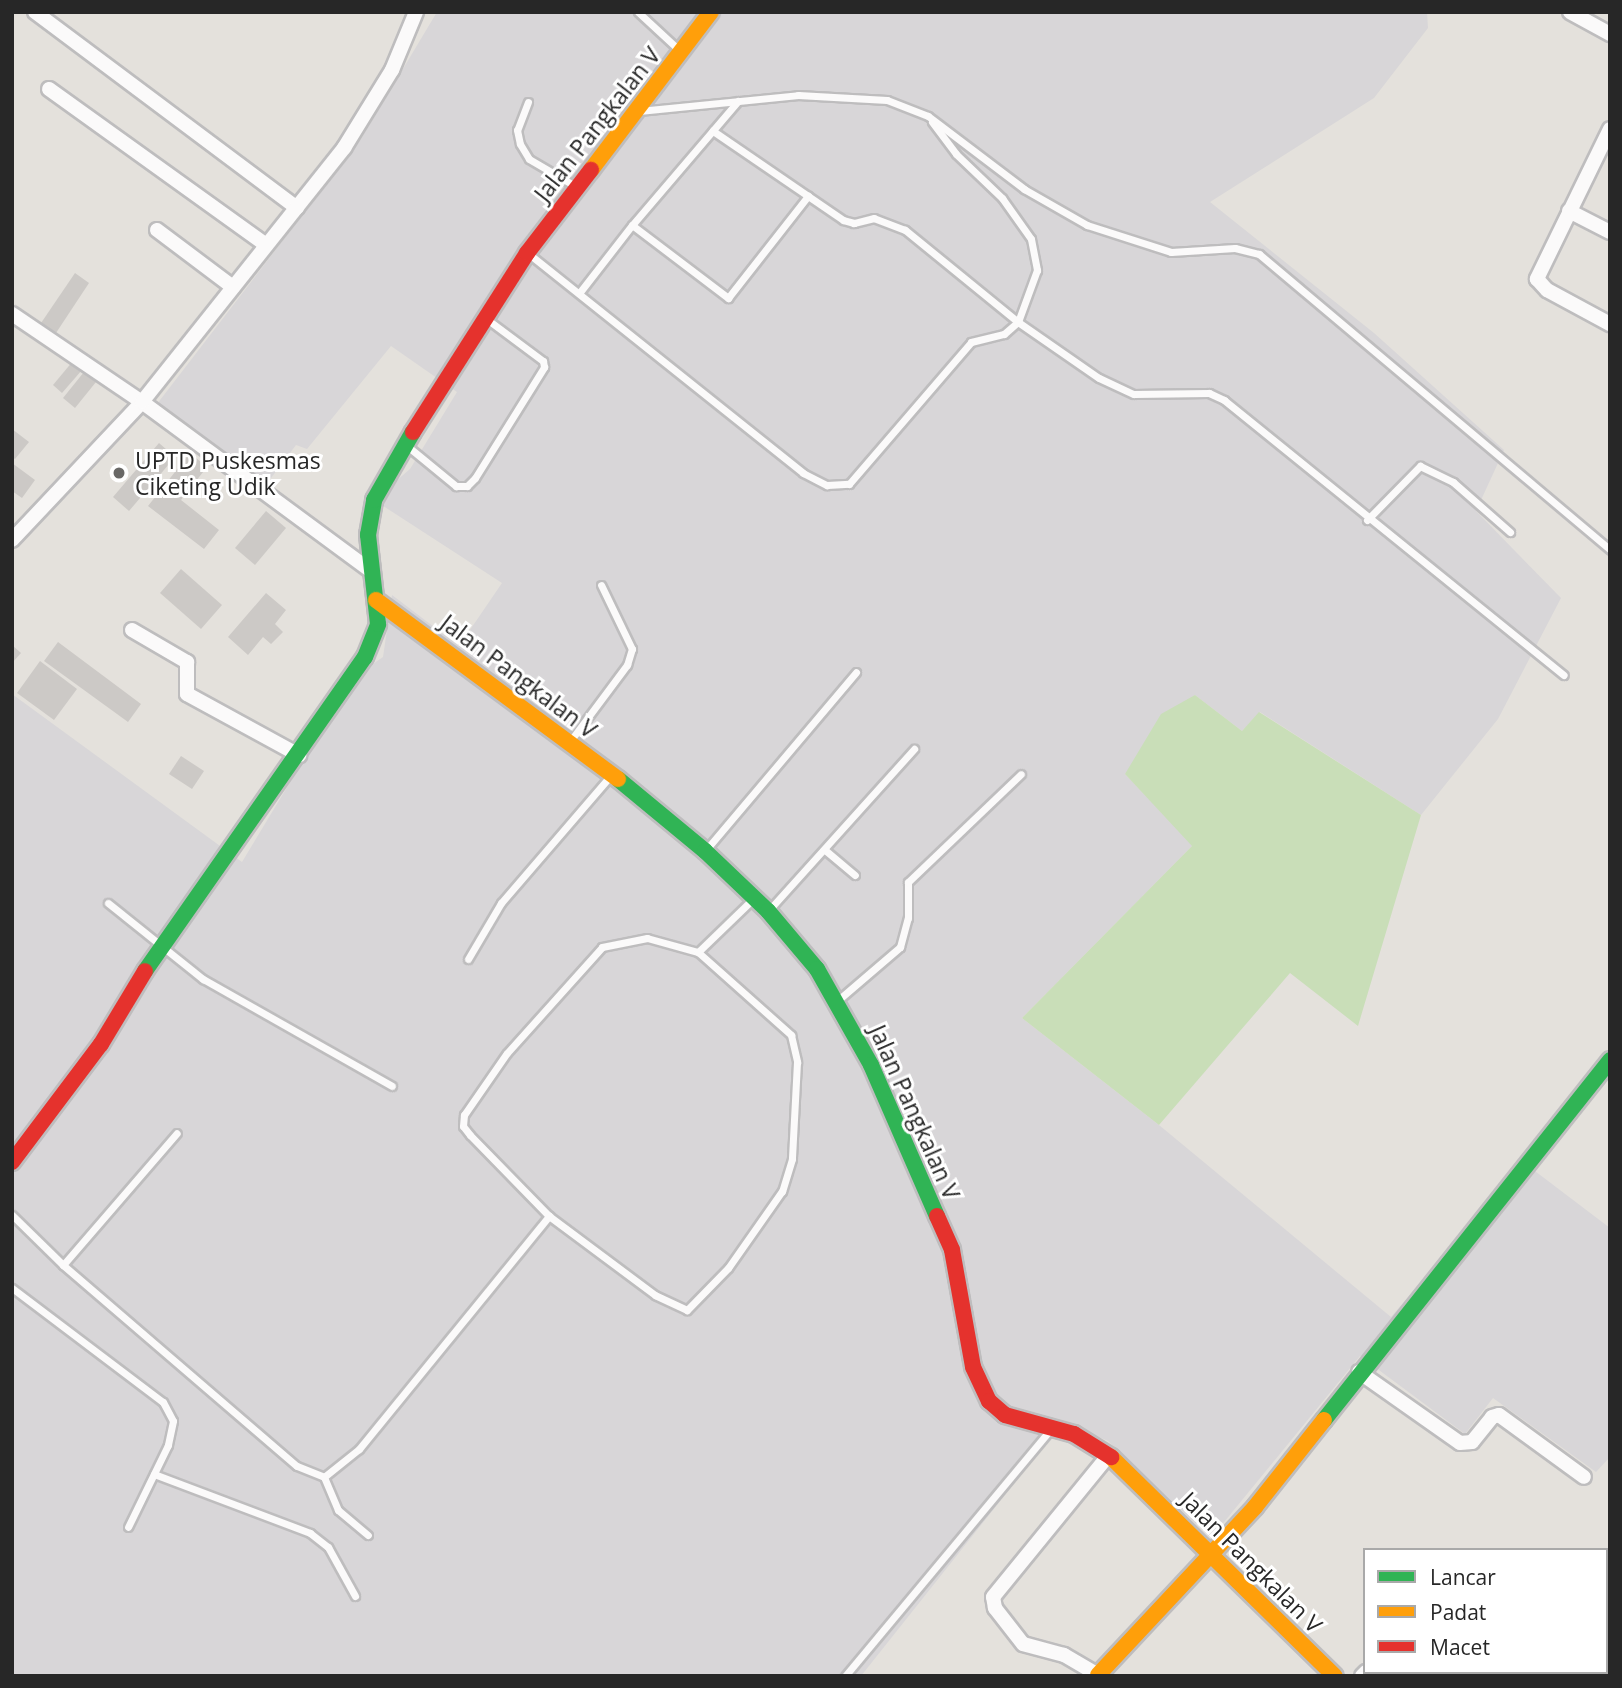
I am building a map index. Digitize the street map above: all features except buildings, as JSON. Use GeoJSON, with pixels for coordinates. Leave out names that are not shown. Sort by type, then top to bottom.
{"type":"FeatureCollection","features":[{"type":"Feature","properties":{"kind":"street"},"geometry":{"type":"LineString","coordinates":[[35,12],[297,208]]}},
{"type":"Feature","properties":{"kind":"street"},"geometry":{"type":"LineString","coordinates":[[12,540],[142,402],[344,148],[392,70],[416,12]]}},
{"type":"Feature","properties":{"kind":"street","name":"Jalan Pangkalan V"},"geometry":{"type":"LineString","coordinates":[[12,1162],[101,1044],[160,946],[299,755],[365,657],[378,624],[368,535],[374,500],[483,316],[576,186],[712,12]]}},
{"type":"Feature","properties":{"kind":"street"},"geometry":{"type":"LineString","coordinates":[[1570,12],[1610,34]]}},
{"type":"Feature","properties":{"kind":"street"},"geometry":{"type":"LineString","coordinates":[[49,89],[266,245]]}},
{"type":"Feature","properties":{"kind":"street"},"geometry":{"type":"LineString","coordinates":[[1609,131],[1537,279],[1547,290],[1610,324]]}},
{"type":"Feature","properties":{"kind":"street"},"geometry":{"type":"LineString","coordinates":[[1569,211],[1610,232]]}},
{"type":"Feature","properties":{"kind":"street"},"geometry":{"type":"LineString","coordinates":[[157,230],[233,287]]}},
{"type":"Feature","properties":{"kind":"street"},"geometry":{"type":"LineString","coordinates":[[12,314],[142,402],[286,512],[373,572]]}},
{"type":"Feature","properties":{"kind":"street","name":"Jalan Pangkalan V"},"geometry":{"type":"LineString","coordinates":[[376,600],[571,741],[705,851],[768,911],[837,1001],[871,1065],[952,1250],[979,1384],[996,1410],[1051,1430],[1074,1434],[1109,1455],[1335,1676]]}},
{"type":"Feature","properties":{"kind":"street"},"geometry":{"type":"LineString","coordinates":[[132,630],[187,662],[187,694],[299,755]]}},
{"type":"Feature","properties":{"kind":"street"},"geometry":{"type":"LineString","coordinates":[[1109,1455],[993,1597],[995,1608],[1023,1644],[1064,1655],[1099,1675],[1213,1554],[1610,1060]]}},
{"type":"Feature","properties":{"kind":"street"},"geometry":{"type":"LineString","coordinates":[[1359,1371],[1460,1443],[1472,1442],[1492,1417],[1499,1415],[1584,1477]]}},
{"type":"Feature","properties":{"kind":"lane"},"geometry":{"type":"LineString","coordinates":[[638,12],[681,51]]}},
{"type":"Feature","properties":{"kind":"lane"},"geometry":{"type":"LineString","coordinates":[[635,111],[738,101],[849,95],[887,100],[928,116],[1024,189],[1087,225],[1171,252],[1235,248],[1259,254],[1610,550]]}},
{"type":"Feature","properties":{"kind":"lane"},"geometry":{"type":"LineString","coordinates":[[580,292],[632,225],[738,101]]}},
{"type":"Feature","properties":{"kind":"lane"},"geometry":{"type":"LineString","coordinates":[[528,102],[517,130],[520,144],[529,159],[576,186]]}},
{"type":"Feature","properties":{"kind":"lane"},"geometry":{"type":"LineString","coordinates":[[527,253],[580,292],[803,473],[827,485],[849,484],[971,342],[1004,334],[1018,322],[1037,270],[1031,239],[928,116]]}},
{"type":"Feature","properties":{"kind":"lane"},"geometry":{"type":"LineString","coordinates":[[713,131],[842,219],[854,223],[874,218],[905,230],[1018,322],[1100,378],[1134,394],[1209,393],[1224,400],[1367,520],[1563,675]]}},
{"type":"Feature","properties":{"kind":"lane"},"geometry":{"type":"LineString","coordinates":[[632,225],[728,298],[808,196]]}},
{"type":"Feature","properties":{"kind":"lane"},"geometry":{"type":"LineString","coordinates":[[405,444],[456,486],[467,486],[542,375],[543,360],[483,316]]}},
{"type":"Feature","properties":{"kind":"lane"},"geometry":{"type":"LineString","coordinates":[[1367,520],[1420,466],[1453,482],[1510,532]]}},
{"type":"Feature","properties":{"kind":"lane"},"geometry":{"type":"LineString","coordinates":[[571,741],[627,665],[632,649],[601,585]]}},
{"type":"Feature","properties":{"kind":"lane"},"geometry":{"type":"LineString","coordinates":[[705,851],[856,672]]}},
{"type":"Feature","properties":{"kind":"lane"},"geometry":{"type":"LineString","coordinates":[[768,911],[914,749]]}},
{"type":"Feature","properties":{"kind":"lane"},"geometry":{"type":"LineString","coordinates":[[837,1001],[900,947],[908,918],[908,882],[1021,774]]}},
{"type":"Feature","properties":{"kind":"lane"},"geometry":{"type":"LineString","coordinates":[[468,959],[501,903],[611,775]]}},
{"type":"Feature","properties":{"kind":"lane"},"geometry":{"type":"LineString","coordinates":[[825,849],[855,875]]}},
{"type":"Feature","properties":{"kind":"lane"},"geometry":{"type":"LineString","coordinates":[[698,952],[755,897]]}},
{"type":"Feature","properties":{"kind":"lane"},"geometry":{"type":"LineString","coordinates":[[107,902],[203,979],[392,1086]]}},
{"type":"Feature","properties":{"kind":"lane"},"geometry":{"type":"LineString","coordinates":[[647,938],[698,952],[791,1035],[796,1045],[792,1159],[775,1205],[695,1308],[687,1310],[661,1300],[549,1216],[463,1126],[464,1115],[516,1042],[602,947],[647,938]]}},
{"type":"Feature","properties":{"kind":"lane"},"geometry":{"type":"LineString","coordinates":[[63,1265],[177,1133]]}},
{"type":"Feature","properties":{"kind":"lane"},"geometry":{"type":"LineString","coordinates":[[12,1215],[63,1265],[297,1466],[324,1477],[338,1510],[368,1535]]}},
{"type":"Feature","properties":{"kind":"lane"},"geometry":{"type":"LineString","coordinates":[[324,1477],[359,1449],[549,1216]]}},
{"type":"Feature","properties":{"kind":"lane"},"geometry":{"type":"LineString","coordinates":[[12,1288],[163,1402],[173,1421],[168,1445],[128,1527]]}},
{"type":"Feature","properties":{"kind":"lane"},"geometry":{"type":"LineString","coordinates":[[845,1676],[1051,1430]]}},
{"type":"Feature","properties":{"kind":"lane"},"geometry":{"type":"LineString","coordinates":[[154,1474],[310,1533],[328,1547],[355,1596]]}},
{"type":"Feature","properties":{"kind":"shaded area"},"geometry":{"type":"Polygon","coordinates":[[[437,12],[1427,12],[1428,28],[1374,98],[1210,202],[1374,333],[1504,450],[1476,511],[1561,598],[1498,719],[1421,815],[1260,712],[1242,731],[1195,695],[1125,774],[1193,845],[1022,1018],[1159,1125],[1391,1317],[1523,1162],[1610,1228],[1610,1457],[1596,1472],[1493,1398],[1465,1434],[1360,1356],[1211,1538],[1108,1441],[1063,1422],[861,1676],[12,1676],[12,694],[242,862],[353,678],[383,657],[392,595],[459,646],[502,583],[374,500],[410,469],[457,392],[391,346],[307,449],[296,445],[265,486],[157,404],[361,139],[437,12]]]}},
{"type":"Feature","properties":{"kind":"green space"},"geometry":{"type":"Polygon","coordinates":[[[1195,695],[1242,731],[1259,712],[1421,815],[1358,1026],[1290,973],[1159,1125],[1022,1018],[1192,846],[1125,774],[1161,714],[1195,695]]]}},
{"type":"Feature","properties":{"kind":"traffic: fast"},"geometry":{"type":"LineString","coordinates":[[145,971],[365,657],[378,624],[368,535],[374,500],[413,432]]}},
{"type":"Feature","properties":{"kind":"traffic: fast"},"geometry":{"type":"LineString","coordinates":[[618,779],[705,851],[768,911],[817,969],[871,1065],[937,1216]]}},
{"type":"Feature","properties":{"kind":"traffic: fast"},"geometry":{"type":"LineString","coordinates":[[1324,1420],[1610,1060]]}},
{"type":"Feature","properties":{"kind":"traffic: slow"},"geometry":{"type":"LineString","coordinates":[[591,170],[711,12]]}},
{"type":"Feature","properties":{"kind":"traffic: slow"},"geometry":{"type":"LineString","coordinates":[[376,600],[618,779]]}},
{"type":"Feature","properties":{"kind":"traffic: slow"},"geometry":{"type":"LineString","coordinates":[[1098,1675],[1255,1507],[1324,1420]]}},
{"type":"Feature","properties":{"kind":"traffic: slow"},"geometry":{"type":"LineString","coordinates":[[1111,1457],[1335,1676]]}},
{"type":"Feature","properties":{"kind":"traffic: jam"},"geometry":{"type":"LineString","coordinates":[[413,432],[527,253],[591,170]]}},
{"type":"Feature","properties":{"kind":"traffic: jam"},"geometry":{"type":"LineString","coordinates":[[12,1162],[101,1044],[145,971]]}},
{"type":"Feature","properties":{"kind":"traffic: jam"},"geometry":{"type":"LineString","coordinates":[[937,1216],[952,1250],[973,1367],[989,1401],[1005,1415],[1074,1434],[1111,1457]]}},
{"type":"Feature","properties":{"kind":"place","name":"UPTD Puskesmas Ciketing Udik"},"geometry":{"type":"Point","coordinates":[119,473]}}]}
